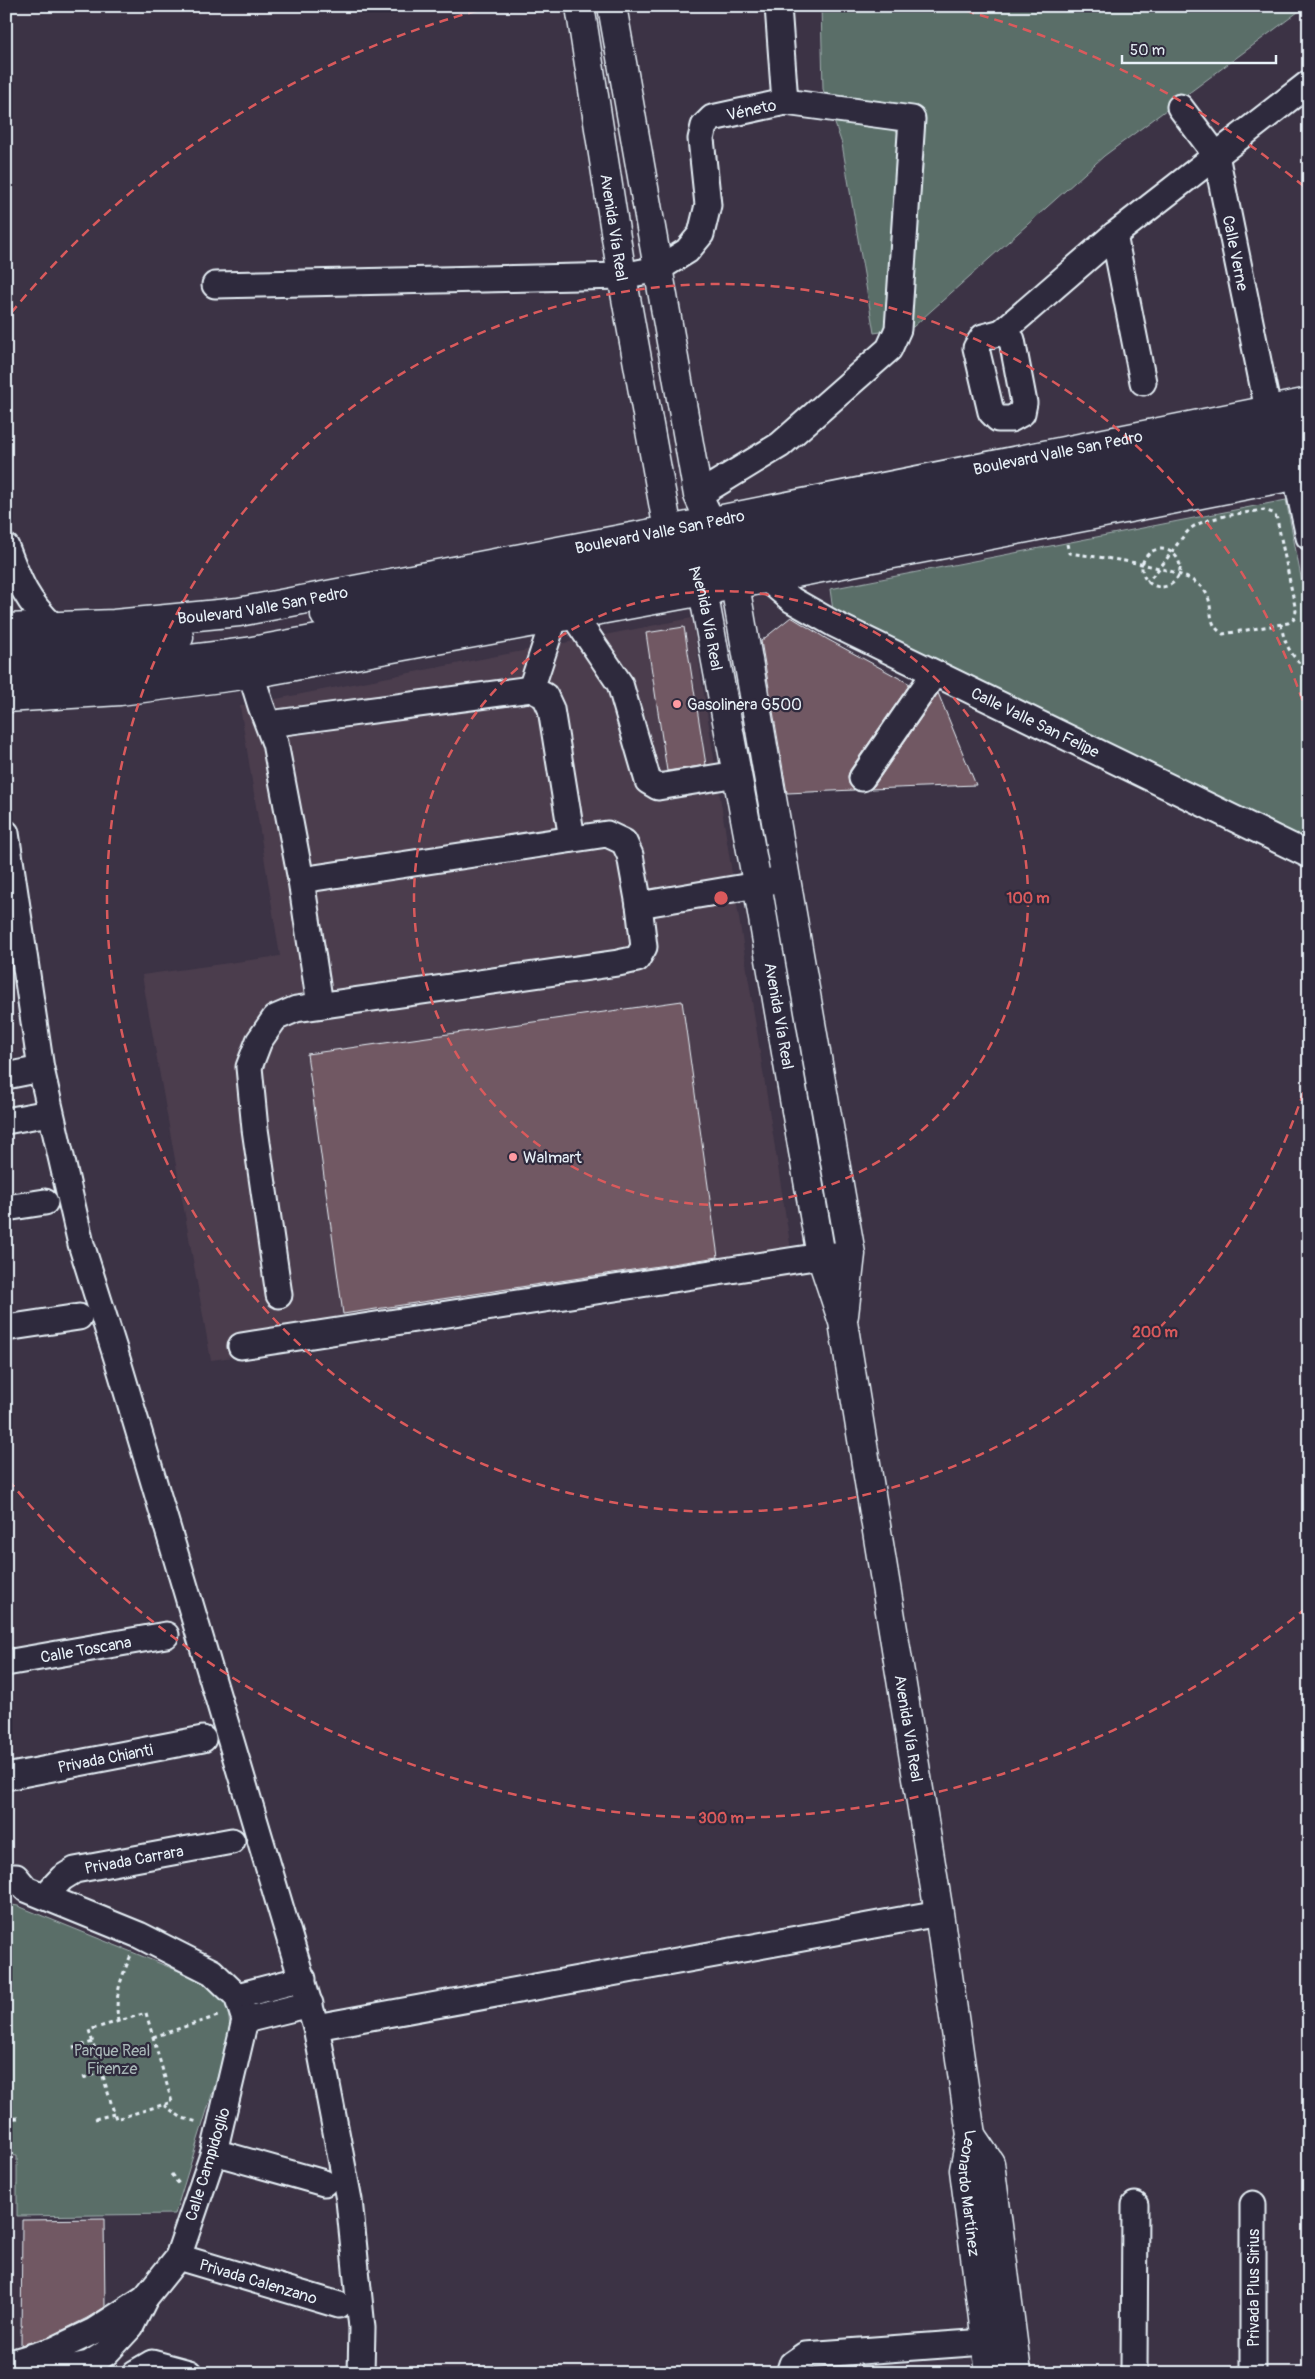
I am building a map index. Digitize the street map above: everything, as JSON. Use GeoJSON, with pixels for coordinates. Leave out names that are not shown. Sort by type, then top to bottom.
{"type":"FeatureCollection","features":[{"type":"Feature","properties":{"kind":"main road","name":"Avenida Vía Real"},"geometry":{"type":"LineString","coordinates":[[580,6],[622,276],[737,774],[820,1256],[843,1322],[939,1913],[971,2135]]}},
{"type":"Feature","properties":{"kind":"main road","name":"Avenida Vía Real"},"geometry":{"type":"LineString","coordinates":[[612,6],[698,495],[724,552],[786,878],[851,1254],[843,1322]]}},
{"type":"Feature","properties":{"kind":"main road","name":"Boulevard Valle San Pedro"},"geometry":{"type":"LineString","coordinates":[[724,552],[767,579],[1063,520],[1084,481],[1268,410],[1309,402]]}},
{"type":"Feature","properties":{"kind":"main road","name":"Boulevard Valle San Pedro"},"geometry":{"type":"LineString","coordinates":[[6,675],[118,668],[247,652],[724,552],[1084,481],[1309,428]]}},
{"type":"Feature","properties":{"kind":"main road","name":"Boulevard Valle San Pedro"},"geometry":{"type":"LineString","coordinates":[[6,651],[115,644],[243,630],[688,560],[1084,481],[1309,449]]}},
{"type":"Feature","properties":{"kind":"main road","name":"Boulevard Valle San Pedro"},"geometry":{"type":"LineString","coordinates":[[1084,481],[1303,475]]}},
{"type":"Feature","properties":{"kind":"main road","name":"Boulevard Valle San Pedro"},"geometry":{"type":"LineString","coordinates":[[6,698],[120,691],[252,674],[564,617],[688,560]]}},
{"type":"Feature","properties":{"kind":"main road","name":"Boulevard Valle San Pedro"},"geometry":{"type":"LineString","coordinates":[[6,628],[114,624],[239,612],[688,560]]}},
{"type":"Feature","properties":{"kind":"main road","name":"Leonardo Martínez"},"geometry":{"type":"LineString","coordinates":[[971,2135],[964,2170],[990,2373]]}},
{"type":"Feature","properties":{"kind":"main road","name":"Leonardo Martínez"},"geometry":{"type":"LineString","coordinates":[[971,2135],[990,2163],[1017,2373]]}},
{"type":"Feature","properties":{"kind":"street"},"geometry":{"type":"LineString","coordinates":[[778,6],[785,102]]}},
{"type":"Feature","properties":{"kind":"street"},"geometry":{"type":"LineString","coordinates":[[1002,332],[1114,235],[1309,83]]}},
{"type":"Feature","properties":{"kind":"street","name":"Véneto"},"geometry":{"type":"LineString","coordinates":[[215,285],[622,276],[658,269],[687,251],[700,234],[708,205],[701,139],[704,126],[712,118],[785,102],[912,119],[898,329],[889,349],[780,445],[698,495]]}},
{"type":"Feature","properties":{"kind":"street","name":"Calle Verne"},"geometry":{"type":"LineString","coordinates":[[1180,107],[1216,155],[1268,410]]}},
{"type":"Feature","properties":{"kind":"street"},"geometry":{"type":"LineString","coordinates":[[1114,235],[1142,382]]}},
{"type":"Feature","properties":{"kind":"street"},"geometry":{"type":"LineString","coordinates":[[1303,475],[1309,538]]}},
{"type":"Feature","properties":{"kind":"street"},"geometry":{"type":"LineString","coordinates":[[6,547],[28,598],[36,611],[53,626]]}},
{"type":"Feature","properties":{"kind":"street","name":"Calle Valle San Felipe"},"geometry":{"type":"LineString","coordinates":[[767,579],[792,600],[834,624],[1309,855]]}},
{"type":"Feature","properties":{"kind":"street"},"geometry":{"type":"LineString","coordinates":[[531,689],[564,617],[620,684],[648,781],[658,788],[737,774]]}},
{"type":"Feature","properties":{"kind":"street"},"geometry":{"type":"LineString","coordinates":[[252,674],[261,706],[275,743],[301,880],[320,1005]]}},
{"type":"Feature","properties":{"kind":"street"},"geometry":{"type":"LineString","coordinates":[[862,778],[934,674]]}},
{"type":"Feature","properties":{"kind":"street"},"geometry":{"type":"LineString","coordinates":[[269,724],[531,689],[545,696],[551,709],[572,839]]}},
{"type":"Feature","properties":{"kind":"street"},"geometry":{"type":"LineString","coordinates":[[6,833],[49,1113],[81,1244],[122,1375],[313,2016],[349,2200],[362,2328],[361,2373]]}},
{"type":"Feature","properties":{"kind":"street"},"geometry":{"type":"LineString","coordinates":[[279,1295],[249,1067],[259,1041],[275,1018],[296,1009],[320,1005],[618,963],[637,958],[644,946],[630,855],[624,842],[607,834],[301,880]]}},
{"type":"Feature","properties":{"kind":"street"},"geometry":{"type":"LineString","coordinates":[[638,905],[757,885],[786,878]]}},
{"type":"Feature","properties":{"kind":"street"},"geometry":{"type":"LineString","coordinates":[[6,1076],[41,1069]]}},
{"type":"Feature","properties":{"kind":"street"},"geometry":{"type":"LineString","coordinates":[[6,1121],[49,1113]]}},
{"type":"Feature","properties":{"kind":"street"},"geometry":{"type":"LineString","coordinates":[[6,1208],[45,1202]]}},
{"type":"Feature","properties":{"kind":"street"},"geometry":{"type":"LineString","coordinates":[[241,1346],[820,1256],[851,1254]]}},
{"type":"Feature","properties":{"kind":"street"},"geometry":{"type":"LineString","coordinates":[[6,1328],[78,1317]]}},
{"type":"Feature","properties":{"kind":"street","name":"Calle Toscana"},"geometry":{"type":"LineString","coordinates":[[6,1663],[166,1635]]}},
{"type":"Feature","properties":{"kind":"street","name":"Privada Chianti"},"geometry":{"type":"LineString","coordinates":[[6,1777],[204,1739]]}},
{"type":"Feature","properties":{"kind":"street","name":"Privada Carrara"},"geometry":{"type":"LineString","coordinates":[[21,1888],[62,1878],[76,1870],[232,1841]]}},
{"type":"Feature","properties":{"kind":"street"},"geometry":{"type":"LineString","coordinates":[[21,1888],[139,1935],[212,1972],[241,2008],[313,2016],[939,1913]]}},
{"type":"Feature","properties":{"kind":"street"},"geometry":{"type":"LineString","coordinates":[[241,2008],[302,1979]]}},
{"type":"Feature","properties":{"kind":"street","name":"Calle Campidoglio"},"geometry":{"type":"LineString","coordinates":[[6,2365],[53,2371],[96,2355],[178,2257],[214,2152],[241,2008]]}},
{"type":"Feature","properties":{"kind":"street"},"geometry":{"type":"LineString","coordinates":[[214,2152],[324,2183]]}},
{"type":"Feature","properties":{"kind":"street","name":"Privada Plus Sirius"},"geometry":{"type":"LineString","coordinates":[[1253,2204],[1253,2373]]}},
{"type":"Feature","properties":{"kind":"street"},"geometry":{"type":"LineString","coordinates":[[1134,2373],[1135,2206]]}},
{"type":"Feature","properties":{"kind":"street","name":"Privada Calenzano"},"geometry":{"type":"LineString","coordinates":[[178,2257],[339,2305]]}},
{"type":"Feature","properties":{"kind":"street"},"geometry":{"type":"LineString","coordinates":[[789,2373],[792,2364],[805,2355],[985,2342]]}},
{"type":"Feature","properties":{"kind":"street","name":"Calle Campidoglio"},"geometry":{"type":"LineString","coordinates":[[6,2365],[54,2350],[96,2355]]}},
{"type":"Feature","properties":{"kind":"street"},"geometry":{"type":"LineString","coordinates":[[135,2373],[152,2363],[189,2373]]}},
{"type":"Feature","properties":{"kind":"path"},"geometry":{"type":"LineString","coordinates":[[1063,520],[1069,553],[1162,568],[1193,580],[1205,590],[1212,624],[1223,634],[1281,624],[1294,619],[1296,611],[1277,519],[1273,512],[1264,510],[1204,521],[1190,529],[1162,568],[1147,581]]}},
{"type":"Feature","properties":{"kind":"path"},"geometry":{"type":"LineString","coordinates":[[1156,549],[1172,553],[1180,564],[1179,575],[1175,581],[1158,587],[1147,581],[1143,575],[1142,565],[1145,557],[1156,549]]}},
{"type":"Feature","properties":{"kind":"path"},"geometry":{"type":"LineString","coordinates":[[1281,624],[1284,641],[1290,654],[1305,669],[1309,669]]}},
{"type":"Feature","properties":{"kind":"path"},"geometry":{"type":"LineString","coordinates":[[118,2022],[116,2001],[119,1985],[139,1935]]}},
{"type":"Feature","properties":{"kind":"path"},"geometry":{"type":"LineString","coordinates":[[153,2037],[198,2024],[241,2008]]}},
{"type":"Feature","properties":{"kind":"path"},"geometry":{"type":"LineString","coordinates":[[146,2013],[153,2037],[172,2102],[116,2118],[89,2030],[146,2013]]}},
{"type":"Feature","properties":{"kind":"path"},"geometry":{"type":"LineString","coordinates":[[73,2048],[93,2042]]}},
{"type":"Feature","properties":{"kind":"path"},"geometry":{"type":"LineString","coordinates":[[82,2078],[102,2072]]}},
{"type":"Feature","properties":{"kind":"path"},"geometry":{"type":"LineString","coordinates":[[163,2104],[182,2118],[220,2127]]}},
{"type":"Feature","properties":{"kind":"path"},"geometry":{"type":"LineString","coordinates":[[95,2120],[114,2114]]}},
{"type":"Feature","properties":{"kind":"path"},"geometry":{"type":"LineString","coordinates":[[6,2119],[18,2118]]}},
{"type":"Feature","properties":{"kind":"shaded area"},"geometry":{"type":"Polygon","coordinates":[[[692,618],[795,1276],[211,1360],[142,975],[280,956],[240,706],[692,618]]]}},
{"type":"Feature","properties":{"kind":"green space"},"geometry":{"type":"Polygon","coordinates":[[[821,6],[1306,6],[1104,156],[913,327],[874,333],[842,144],[823,89],[821,6]]]}},
{"type":"Feature","properties":{"kind":"green space"},"geometry":{"type":"Polygon","coordinates":[[[1286,500],[1309,618],[1309,841],[833,611],[830,589],[1286,500]]]}},
{"type":"Feature","properties":{"kind":"green space","name":"Parque Real Firenze"},"geometry":{"type":"Polygon","coordinates":[[[6,1904],[18,1906],[206,1982],[218,1994],[226,2006],[230,2036],[175,2214],[17,2216],[17,2156],[6,2155],[6,1904]]]}},
{"type":"Feature","properties":{"kind":"building"},"geometry":{"type":"Polygon","coordinates":[[[791,617],[827,639],[910,684],[850,770],[848,776],[849,784],[854,790],[787,793],[761,641],[791,617]]]}},
{"type":"Feature","properties":{"kind":"building","name":"Gasolinera G500"},"geometry":{"type":"Polygon","coordinates":[[[684,627],[706,765],[667,771],[646,633],[684,627]]]}},
{"type":"Feature","properties":{"kind":"building"},"geometry":{"type":"Polygon","coordinates":[[[938,693],[976,785],[870,789],[874,786],[938,693]]]}},
{"type":"Feature","properties":{"kind":"building","name":"Walmart"},"geometry":{"type":"Polygon","coordinates":[[[682,1001],[718,1257],[343,1314],[307,1054],[682,1001]]]}},
{"type":"Feature","properties":{"kind":"building"},"geometry":{"type":"Polygon","coordinates":[[[104,2219],[105,2307],[49,2337],[21,2345],[22,2220],[104,2219]]]}},
{"type":"Feature","properties":{"kind":"place","name":"Gasolinera G500"},"geometry":{"type":"Point","coordinates":[677,704]}},
{"type":"Feature","properties":{"kind":"place","name":"Walmart"},"geometry":{"type":"Point","coordinates":[513,1157]}}]}
